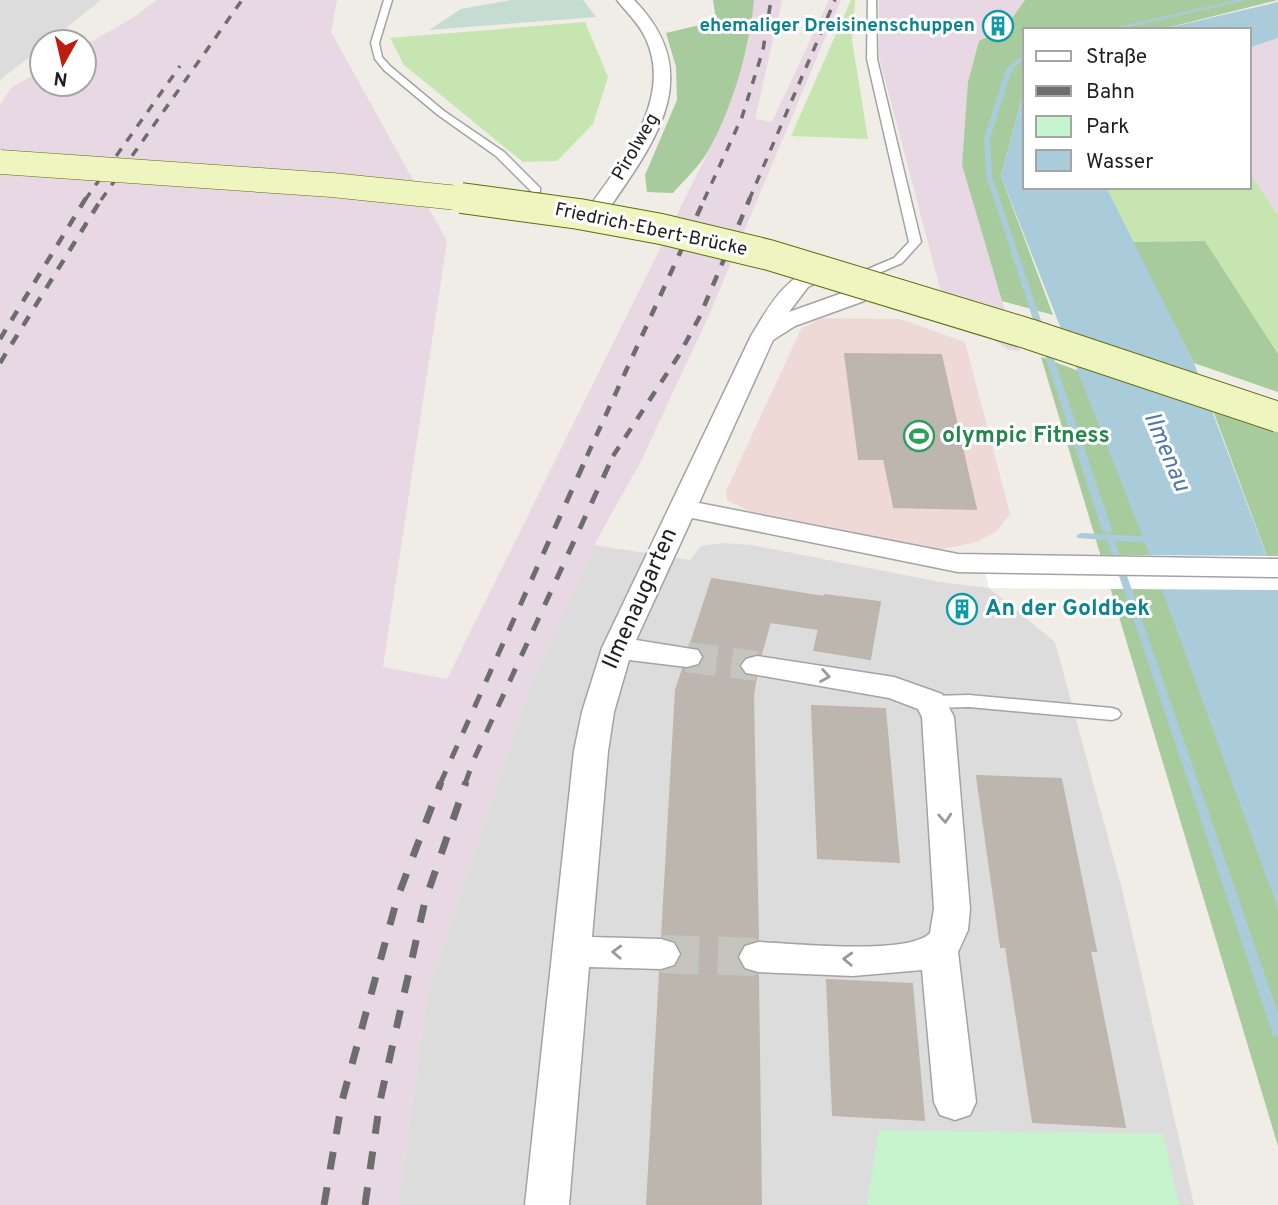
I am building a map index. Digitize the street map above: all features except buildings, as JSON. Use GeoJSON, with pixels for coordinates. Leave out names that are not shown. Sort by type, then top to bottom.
{"type":"FeatureCollection","features":[{"type":"Feature","properties":{"kind":"main road","name":"Friedrich-Ebert-Brücke"},"geometry":{"type":"LineString","coordinates":[[0,162],[384,188],[593,216],[712,240],[829,271],[1150,372],[1278,417]]}},
{"type":"Feature","properties":{"kind":"street","name":"Pirolweg"},"geometry":{"type":"LineString","coordinates":[[593,216],[656,118],[664,89],[664,66],[657,43],[647,25],[625,0]]}},
{"type":"Feature","properties":{"kind":"street"},"geometry":{"type":"LineString","coordinates":[[681,508],[763,336],[800,281],[810,274],[828,271],[847,273],[858,278],[862,287],[856,296],[788,321],[763,336]]}},
{"type":"Feature","properties":{"kind":"street","name":"Ilmenaugarten"},"geometry":{"type":"LineString","coordinates":[[547,1205],[591,751],[598,712],[617,648],[681,508],[944,561],[984,564],[1278,568]]}},
{"type":"Feature","properties":{"kind":"street"},"geometry":{"type":"LineString","coordinates":[[617,648],[687,657]]}},
{"type":"Feature","properties":{"kind":"street"},"geometry":{"type":"LineString","coordinates":[[757,666],[894,688],[931,702],[938,717],[952,909],[951,931],[939,948],[920,957],[879,960],[758,957]]}},
{"type":"Feature","properties":{"kind":"street"},"geometry":{"type":"LineString","coordinates":[[939,948],[955,1102]]}},
{"type":"Feature","properties":{"kind":"street"},"geometry":{"type":"LineString","coordinates":[[573,951],[661,954]]}},
{"type":"Feature","properties":{"kind":"lane"},"geometry":{"type":"LineString","coordinates":[[388,0],[375,43],[378,57],[387,68],[441,113],[500,154],[536,190]]}},
{"type":"Feature","properties":{"kind":"lane"},"geometry":{"type":"LineString","coordinates":[[858,278],[895,263],[909,254],[915,242],[872,59],[872,0]]}},
{"type":"Feature","properties":{"kind":"lane"},"geometry":{"type":"LineString","coordinates":[[931,702],[969,701],[1112,714]]}},
{"type":"Feature","properties":{"kind":"shaded area"},"geometry":{"type":"Polygon","coordinates":[[[0,0],[101,0],[66,28],[28,28],[28,58],[0,80],[0,0]]]}},
{"type":"Feature","properties":{"kind":"shaded area"},"geometry":{"type":"Polygon","coordinates":[[[157,0],[337,0],[331,32],[447,241],[383,667],[447,679],[708,152],[748,45],[754,0],[782,0],[755,119],[772,122],[829,0],[841,0],[709,315],[640,463],[594,545],[527,694],[428,990],[398,1205],[0,1205],[0,105],[11,88],[28,78],[28,98],[98,98],[98,38],[157,0]]]}},
{"type":"Feature","properties":{"kind":"shaded area"},"geometry":{"type":"Polygon","coordinates":[[[879,0],[1025,0],[1005,28],[962,165],[1002,301],[1020,351],[1009,350],[991,338],[949,322],[879,57],[879,0]]]}},
{"type":"Feature","properties":{"kind":"shaded area"},"geometry":{"type":"Polygon","coordinates":[[[1278,38],[1278,215],[1250,173],[1250,47],[1278,38]]]}},
{"type":"Feature","properties":{"kind":"shaded area"},"geometry":{"type":"Polygon","coordinates":[[[821,318],[900,319],[965,342],[1010,514],[997,531],[977,542],[938,550],[749,511],[727,500],[726,491],[801,329],[821,318]]]}},
{"type":"Feature","properties":{"kind":"shaded area"},"geometry":{"type":"Polygon","coordinates":[[[722,543],[752,545],[940,582],[989,588],[1055,642],[1123,893],[1194,1205],[398,1205],[428,990],[527,694],[594,545],[690,560],[701,546],[722,543]]]}},
{"type":"Feature","properties":{"kind":"green space"},"geometry":{"type":"Polygon","coordinates":[[[511,0],[583,0],[596,17],[429,30],[461,9],[511,0]]]}},
{"type":"Feature","properties":{"kind":"green space"},"geometry":{"type":"Polygon","coordinates":[[[713,0],[754,0],[744,58],[732,98],[717,135],[692,173],[673,193],[647,192],[645,175],[677,100],[676,67],[666,33],[716,21],[713,0]]]}},
{"type":"Feature","properties":{"kind":"green space"},"geometry":{"type":"Polygon","coordinates":[[[851,0],[855,0],[852,40],[868,139],[791,136],[851,0]]]}},
{"type":"Feature","properties":{"kind":"green space"},"geometry":{"type":"Polygon","coordinates":[[[1025,0],[1278,0],[1166,28],[1023,28],[1023,95],[1001,176],[1053,315],[1002,301],[962,165],[968,82],[979,41],[1005,28],[1025,0]]]}},
{"type":"Feature","properties":{"kind":"green space"},"geometry":{"type":"Polygon","coordinates":[[[585,22],[608,77],[593,124],[557,161],[523,162],[404,65],[390,38],[585,22]]]}},
{"type":"Feature","properties":{"kind":"green space"},"geometry":{"type":"Polygon","coordinates":[[[1250,173],[1278,215],[1278,354],[1205,241],[1132,242],[1107,189],[1250,189],[1250,173]]]}},
{"type":"Feature","properties":{"kind":"green space"},"geometry":{"type":"Polygon","coordinates":[[[1205,241],[1278,354],[1278,392],[1194,363],[1132,242],[1205,241]]]}},
{"type":"Feature","properties":{"kind":"green space"},"geometry":{"type":"Polygon","coordinates":[[[1041,357],[1087,374],[1278,904],[1278,1146],[1041,357]]]}},
{"type":"Feature","properties":{"kind":"green space"},"geometry":{"type":"Polygon","coordinates":[[[1211,405],[1278,429],[1278,556],[1267,556],[1211,405]]]}},
{"type":"Feature","properties":{"kind":"green space"},"geometry":{"type":"Polygon","coordinates":[[[879,1130],[1163,1134],[1179,1205],[867,1205],[879,1130]]]}},
{"type":"Feature","properties":{"kind":"water"},"geometry":{"type":"Polygon","coordinates":[[[1278,2],[1278,38],[1250,47],[1250,28],[1167,28],[1278,2]]]}},
{"type":"Feature","properties":{"kind":"water","name":"Ilmenau"},"geometry":{"type":"Polygon","coordinates":[[[1023,95],[1023,189],[1107,189],[1194,363],[1278,586],[1278,909],[1144,540],[1001,176],[1023,95]]]}},
{"type":"Feature","properties":{"kind":"pier"},"geometry":{"type":"Polygon","coordinates":[[[981,554],[1278,556],[1278,590],[989,588],[981,554]]]}},
{"type":"Feature","properties":{"kind":"waterway"},"geometry":{"type":"LineString","coordinates":[[1116,28],[1244,0]]}},
{"type":"Feature","properties":{"kind":"waterway"},"geometry":{"type":"LineString","coordinates":[[1023,57],[1009,69],[987,138],[989,176],[1107,530]]}},
{"type":"Feature","properties":{"kind":"waterway"},"geometry":{"type":"LineString","coordinates":[[1081,536],[1156,540]]}},
{"type":"Feature","properties":{"kind":"waterway"},"geometry":{"type":"LineString","coordinates":[[1111,541],[1278,1032]]}},
{"type":"Feature","properties":{"kind":"tunnel"},"geometry":{"type":"LineString","coordinates":[[687,657],[757,666]]}},
{"type":"Feature","properties":{"kind":"tunnel"},"geometry":{"type":"LineString","coordinates":[[661,954],[758,957]]}},
{"type":"Feature","properties":{"kind":"railway"},"geometry":{"type":"LineString","coordinates":[[101,200],[242,0]]}},
{"type":"Feature","properties":{"kind":"railway"},"geometry":{"type":"LineString","coordinates":[[704,200],[742,117],[763,50],[771,0]]}},
{"type":"Feature","properties":{"kind":"railway"},"geometry":{"type":"LineString","coordinates":[[749,200],[835,0]]}},
{"type":"Feature","properties":{"kind":"railway"},"geometry":{"type":"LineString","coordinates":[[85,200],[180,66]]}},
{"type":"Feature","properties":{"kind":"railway"},"geometry":{"type":"LineString","coordinates":[[0,339],[86,198]]}},
{"type":"Feature","properties":{"kind":"railway"},"geometry":{"type":"LineString","coordinates":[[0,363],[102,198]]}},
{"type":"Feature","properties":{"kind":"railway"},"geometry":{"type":"LineString","coordinates":[[587,456],[705,198]]}},
{"type":"Feature","properties":{"kind":"railway"},"geometry":{"type":"LineString","coordinates":[[613,456],[679,355],[699,318],[750,198]]}},
{"type":"Feature","properties":{"kind":"railway"},"geometry":{"type":"LineString","coordinates":[[440,784],[588,454]]}},
{"type":"Feature","properties":{"kind":"railway"},"geometry":{"type":"LineString","coordinates":[[465,784],[613,456]]}},
{"type":"Feature","properties":{"kind":"railway"},"geometry":{"type":"LineString","coordinates":[[324,1205],[342,1101],[397,899],[441,782]]}},
{"type":"Feature","properties":{"kind":"railway"},"geometry":{"type":"LineString","coordinates":[[365,1205],[380,1101],[425,901],[466,782]]}},
{"type":"Feature","properties":{"kind":"place","name":"ehemaliger Dreisinenschuppen"},"geometry":{"type":"Point","coordinates":[998,26]}},
{"type":"Feature","properties":{"kind":"place","name":"olympic Fitness"},"geometry":{"type":"Point","coordinates":[919,436]}},
{"type":"Feature","properties":{"kind":"place","name":"An der Goldbek"},"geometry":{"type":"Point","coordinates":[962,609]}}]}
